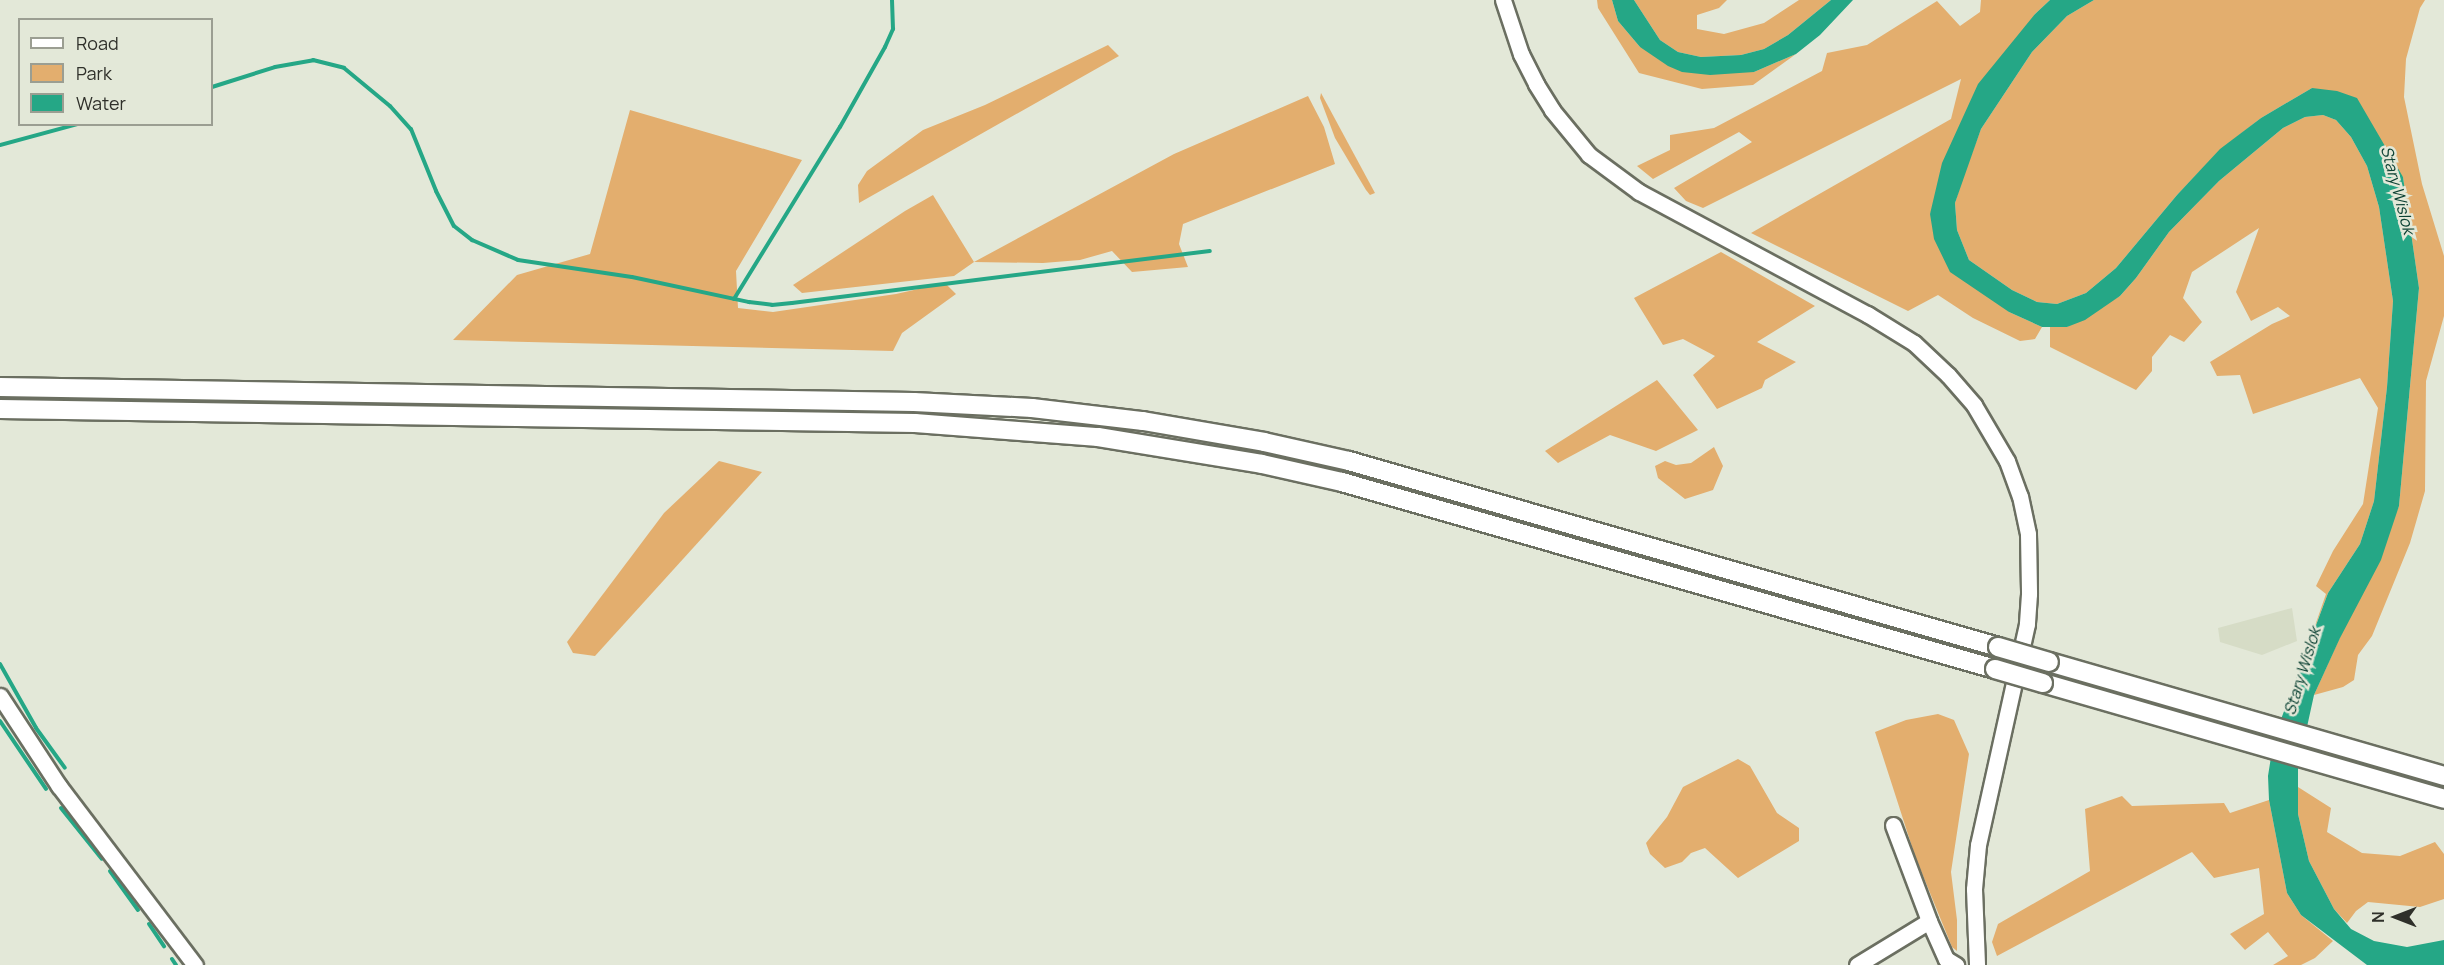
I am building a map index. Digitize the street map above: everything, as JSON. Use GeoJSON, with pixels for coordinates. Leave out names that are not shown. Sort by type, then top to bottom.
{"type":"FeatureCollection","features":[{"type":"Feature","properties":{"kind":"main road"},"geometry":{"type":"LineString","coordinates":[[0,387],[914,402],[1032,408],[1132,419],[1254,440],[1349,461],[2237,714],[2337,746],[2444,776]]}},
{"type":"Feature","properties":{"kind":"main road"},"geometry":{"type":"LineString","coordinates":[[0,409],[915,423],[1098,437],[1262,464],[1353,485],[2444,799]]}},
{"type":"Feature","properties":{"kind":"street"},"geometry":{"type":"LineString","coordinates":[[1503,0],[1521,54],[1536,84],[1551,110],[1590,155],[1639,192],[1867,314],[1914,343],[1948,375],[1974,405],[2007,461],[2020,496],[2028,534],[2029,594],[2027,624],[1978,845],[1974,889],[1977,965]]}},
{"type":"Feature","properties":{"kind":"street"},"geometry":{"type":"LineString","coordinates":[[0,696],[59,786],[195,965]]}},
{"type":"Feature","properties":{"kind":"street"},"geometry":{"type":"LineString","coordinates":[[1893,825],[1929,921],[1946,959],[1956,965]]}},
{"type":"Feature","properties":{"kind":"street"},"geometry":{"type":"LineString","coordinates":[[1857,965],[1929,921]]}},
{"type":"Feature","properties":{"kind":"shaded area"},"geometry":{"type":"Polygon","coordinates":[[[2292,608],[2297,641],[2262,655],[2220,642],[2218,628],[2292,608]]]}},
{"type":"Feature","properties":{"kind":"green space"},"geometry":{"type":"Polygon","coordinates":[[[1597,0],[1612,0],[1618,21],[1640,47],[1754,72],[1796,54],[1753,85],[1702,89],[1639,73],[1598,8],[1597,0]]]}},
{"type":"Feature","properties":{"kind":"green space"},"geometry":{"type":"Polygon","coordinates":[[[1634,0],[1727,0],[1719,8],[1697,15],[1697,29],[1724,34],[1764,23],[1799,0],[1831,0],[1788,35],[1764,49],[1741,55],[1701,57],[1678,52],[1660,40],[1634,0]]]}},
{"type":"Feature","properties":{"kind":"green space"},"geometry":{"type":"Polygon","coordinates":[[[1981,0],[2050,0],[2035,14],[1930,214],[2009,312],[2042,327],[2035,339],[2020,341],[1973,318],[1938,295],[1908,311],[1751,233],[1951,119],[1961,79],[1703,208],[1686,201],[1674,188],[1752,142],[1739,132],[1653,179],[1637,166],[1670,150],[1670,135],[1714,128],[1822,71],[1827,53],[1867,45],[1937,1],[1960,26],[1980,12],[1981,0]]]}},
{"type":"Feature","properties":{"kind":"green space"},"geometry":{"type":"Polygon","coordinates":[[[2094,0],[2425,0],[2420,8],[2406,59],[2404,97],[2422,184],[2444,256],[2444,316],[2426,381],[2425,491],[2410,543],[2372,636],[2358,655],[2354,680],[2343,687],[2314,695],[2399,506],[2419,288],[2403,177],[2312,88],[2261,118],[2220,150],[2177,195],[2116,268],[2086,293],[2057,304],[2037,302],[2012,290],[1969,260],[1957,230],[1955,203],[1981,129],[2032,52],[2067,16],[2094,0]]]}},
{"type":"Feature","properties":{"kind":"green space"},"geometry":{"type":"Polygon","coordinates":[[[1108,45],[1119,56],[859,203],[858,185],[867,171],[923,130],[985,105],[1108,45]]]}},
{"type":"Feature","properties":{"kind":"green space"},"geometry":{"type":"Polygon","coordinates":[[[1321,93],[1375,193],[1370,195],[1366,190],[1335,138],[1320,98],[1321,93]]]}},
{"type":"Feature","properties":{"kind":"green space"},"geometry":{"type":"Polygon","coordinates":[[[1308,96],[1324,127],[1335,164],[1183,224],[1179,244],[1188,267],[1132,272],[1112,251],[1080,260],[1043,263],[974,262],[1174,154],[1308,96]]]}},
{"type":"Feature","properties":{"kind":"green space"},"geometry":{"type":"Polygon","coordinates":[[[630,110],[802,160],[736,271],[738,308],[773,312],[896,294],[945,283],[956,294],[902,333],[893,351],[453,340],[517,275],[590,254],[630,110]]]}},
{"type":"Feature","properties":{"kind":"green space"},"geometry":{"type":"Polygon","coordinates":[[[2323,115],[2336,120],[2351,137],[2367,166],[2379,207],[2393,301],[2387,387],[2374,501],[2360,544],[2328,593],[2309,643],[2326,594],[2316,586],[2333,551],[2363,504],[2378,408],[2360,378],[2253,414],[2240,375],[2217,376],[2210,362],[2272,324],[2290,316],[2278,307],[2251,321],[2236,292],[2259,228],[2192,272],[2183,298],[2202,322],[2184,342],[2170,335],[2152,357],[2152,371],[2136,390],[2050,347],[2050,327],[2067,327],[2120,296],[2169,232],[2219,181],[2283,128],[2305,117],[2323,115]]]}},
{"type":"Feature","properties":{"kind":"green space"},"geometry":{"type":"Polygon","coordinates":[[[933,195],[974,262],[954,276],[802,293],[793,285],[933,195]]]}},
{"type":"Feature","properties":{"kind":"green space"},"geometry":{"type":"Polygon","coordinates":[[[1721,252],[1815,306],[1757,342],[1796,362],[1765,380],[1762,388],[1717,409],[1693,375],[1715,356],[1683,339],[1663,345],[1634,298],[1721,252]]]}},
{"type":"Feature","properties":{"kind":"green space"},"geometry":{"type":"Polygon","coordinates":[[[1657,380],[1698,430],[1656,451],[1610,435],[1558,463],[1545,451],[1657,380]]]}},
{"type":"Feature","properties":{"kind":"green space"},"geometry":{"type":"Polygon","coordinates":[[[1714,447],[1723,466],[1713,490],[1685,499],[1658,478],[1655,466],[1665,461],[1676,465],[1691,463],[1714,447]]]}},
{"type":"Feature","properties":{"kind":"green space"},"geometry":{"type":"Polygon","coordinates":[[[719,461],[762,472],[595,656],[573,653],[567,642],[664,513],[719,461]]]}},
{"type":"Feature","properties":{"kind":"green space"},"geometry":{"type":"Polygon","coordinates":[[[1938,714],[1954,720],[1969,754],[1951,872],[1957,920],[1957,951],[1952,947],[1915,856],[1875,732],[1906,720],[1938,714]]]}},
{"type":"Feature","properties":{"kind":"green space"},"geometry":{"type":"Polygon","coordinates":[[[1738,759],[1750,766],[1777,813],[1799,828],[1799,841],[1738,878],[1705,848],[1691,853],[1682,862],[1665,868],[1650,854],[1646,843],[1667,817],[1683,787],[1738,759]]]}},
{"type":"Feature","properties":{"kind":"green space"},"geometry":{"type":"Polygon","coordinates":[[[2298,787],[2331,808],[2327,832],[2362,853],[2400,856],[2435,842],[2444,854],[2444,899],[2420,907],[2368,902],[2356,911],[2347,923],[2334,909],[2309,861],[2298,814],[2298,787]]]}},
{"type":"Feature","properties":{"kind":"green space"},"geometry":{"type":"Polygon","coordinates":[[[2122,796],[2132,806],[2224,803],[2230,813],[2269,800],[2287,893],[2301,915],[2333,941],[2315,958],[2301,965],[2273,965],[2288,956],[2268,932],[2245,950],[2230,934],[2264,914],[2259,868],[2214,878],[2192,852],[1997,956],[1992,942],[1998,924],[2090,871],[2085,809],[2122,796]]]}},
{"type":"Feature","properties":{"kind":"water"},"geometry":{"type":"Polygon","coordinates":[[[1612,0],[1634,0],[1660,40],[1678,52],[1701,57],[1741,55],[1764,49],[1788,35],[1831,0],[1853,0],[1820,35],[1796,54],[1754,72],[1710,75],[1682,72],[1668,66],[1640,47],[1618,21],[1612,0]]]}},
{"type":"Feature","properties":{"kind":"water","name":"Stary Wislok"},"geometry":{"type":"Polygon","coordinates":[[[2050,0],[2094,0],[2067,16],[2032,52],[1981,129],[1955,203],[1957,230],[1969,260],[2012,290],[2037,302],[2057,304],[2086,293],[2116,268],[2177,195],[2220,149],[2261,118],[2312,88],[2337,91],[2357,98],[2403,177],[2419,288],[2399,506],[2381,560],[2340,638],[2314,695],[2298,768],[2298,814],[2309,861],[2334,909],[2351,929],[2374,941],[2407,947],[2444,940],[2444,965],[2367,965],[2301,915],[2287,893],[2269,800],[2268,776],[2274,738],[2328,593],[2360,544],[2374,501],[2387,387],[2393,301],[2379,207],[2367,166],[2351,137],[2336,120],[2323,115],[2305,117],[2283,128],[2219,181],[2169,232],[2120,296],[2085,320],[2067,327],[2042,327],[2009,312],[1950,272],[1934,239],[1930,214],[1942,163],[1978,84],[2035,14],[2050,0]]]}},
{"type":"Feature","properties":{"kind":"waterway"},"geometry":{"type":"LineString","coordinates":[[734,299],[840,127],[885,47],[893,29],[892,0]]}},
{"type":"Feature","properties":{"kind":"waterway"},"geometry":{"type":"LineString","coordinates":[[213,87],[275,67],[313,60],[344,68],[390,106],[411,129],[436,191],[454,226],[472,240],[518,260],[632,277],[749,302],[772,305],[792,303],[1210,251]]}},
{"type":"Feature","properties":{"kind":"waterway"},"geometry":{"type":"LineString","coordinates":[[0,145],[71,126]]}},
{"type":"Feature","properties":{"kind":"waterway"},"geometry":{"type":"LineString","coordinates":[[0,664],[36,728],[65,768]]}},
{"type":"Feature","properties":{"kind":"waterway"},"geometry":{"type":"LineString","coordinates":[[0,721],[46,789]]}},
{"type":"Feature","properties":{"kind":"waterway"},"geometry":{"type":"LineString","coordinates":[[61,808],[102,859]]}},
{"type":"Feature","properties":{"kind":"waterway"},"geometry":{"type":"LineString","coordinates":[[110,871],[138,910]]}},
{"type":"Feature","properties":{"kind":"waterway"},"geometry":{"type":"LineString","coordinates":[[149,924],[164,946]]}},
{"type":"Feature","properties":{"kind":"waterway"},"geometry":{"type":"LineString","coordinates":[[172,959],[176,965]]}}]}
